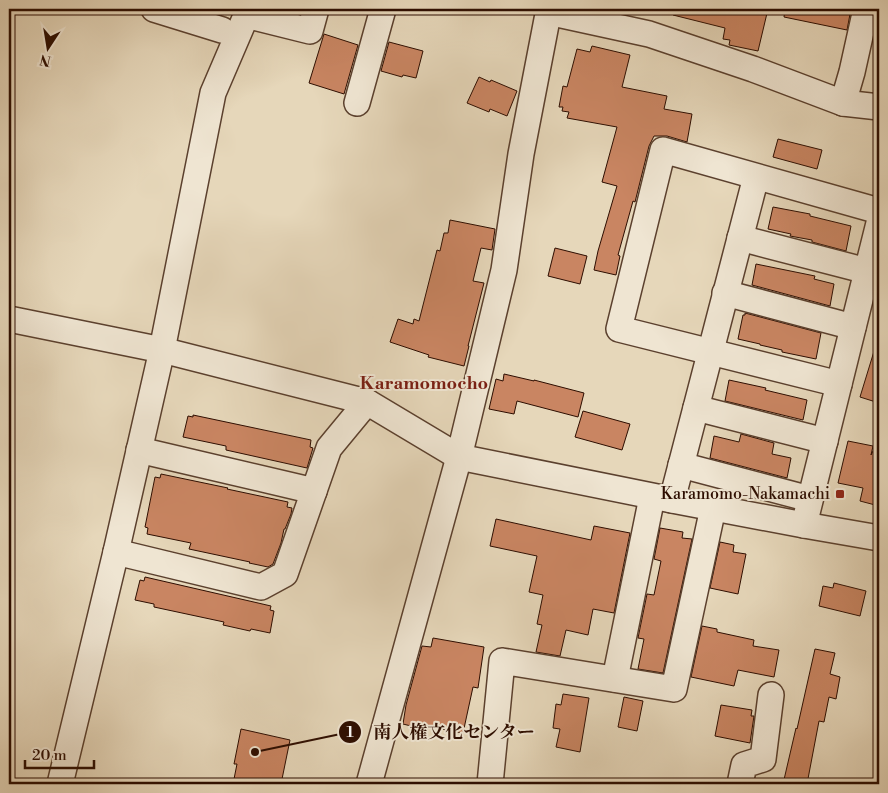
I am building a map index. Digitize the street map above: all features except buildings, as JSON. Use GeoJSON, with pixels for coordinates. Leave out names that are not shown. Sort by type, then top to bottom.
{"type":"FeatureCollection","features":[{"type":"Feature","properties":{"kind":"street"},"geometry":{"type":"LineString","coordinates":[[154,9],[222,30]]}},
{"type":"Feature","properties":{"kind":"street"},"geometry":{"type":"LineString","coordinates":[[60,784],[162,350],[212,93],[248,12],[310,31],[316,9]]}},
{"type":"Feature","properties":{"kind":"street"},"geometry":{"type":"LineString","coordinates":[[357,103],[383,9]]}},
{"type":"Feature","properties":{"kind":"street"},"geometry":{"type":"LineString","coordinates":[[843,103],[866,9]]}},
{"type":"Feature","properties":{"kind":"street"},"geometry":{"type":"LineString","coordinates":[[369,784],[459,457],[504,270],[521,154],[548,10],[649,34],[753,69],[843,103],[879,107]]}},
{"type":"Feature","properties":{"kind":"street"},"geometry":{"type":"LineString","coordinates":[[839,384],[619,329],[663,150],[879,212]]}},
{"type":"Feature","properties":{"kind":"street"},"geometry":{"type":"LineString","coordinates":[[614,679],[662,498],[681,465],[756,177]]}},
{"type":"Feature","properties":{"kind":"street"},"geometry":{"type":"LineString","coordinates":[[804,525],[879,223]]}},
{"type":"Feature","properties":{"kind":"street"},"geometry":{"type":"LineString","coordinates":[[740,238],[867,271]]}},
{"type":"Feature","properties":{"kind":"street"},"geometry":{"type":"LineString","coordinates":[[726,293],[853,327]]}},
{"type":"Feature","properties":{"kind":"street"},"geometry":{"type":"LineString","coordinates":[[9,319],[162,350],[367,402],[459,457],[713,508],[879,538]]}},
{"type":"Feature","properties":{"kind":"street"},"geometry":{"type":"LineString","coordinates":[[116,552],[261,587],[285,574],[329,448],[367,402]]}},
{"type":"Feature","properties":{"kind":"street"},"geometry":{"type":"LineString","coordinates":[[696,408],[825,441]]}},
{"type":"Feature","properties":{"kind":"street"},"geometry":{"type":"LineString","coordinates":[[139,450],[314,491]]}},
{"type":"Feature","properties":{"kind":"street"},"geometry":{"type":"LineString","coordinates":[[681,465],[810,499]]}},
{"type":"Feature","properties":{"kind":"street"},"geometry":{"type":"LineString","coordinates":[[490,784],[502,660],[674,689],[713,508]]}},
{"type":"Feature","properties":{"kind":"street"},"geometry":{"type":"LineString","coordinates":[[740,784],[744,765],[763,758],[771,695]]}},
{"type":"Feature","properties":{"kind":"place","name":"Karamomo-Nakamachi"},"geometry":{"type":"Point","coordinates":[840,494]}},
{"type":"Feature","properties":{"kind":"place","name":"南人権文化センター"},"geometry":{"type":"Point","coordinates":[255,752]}},
{"type":"Feature","properties":{"kind":"district","name":"Karamomocho"},"geometry":{"type":"Point","coordinates":[424,383]}}]}
